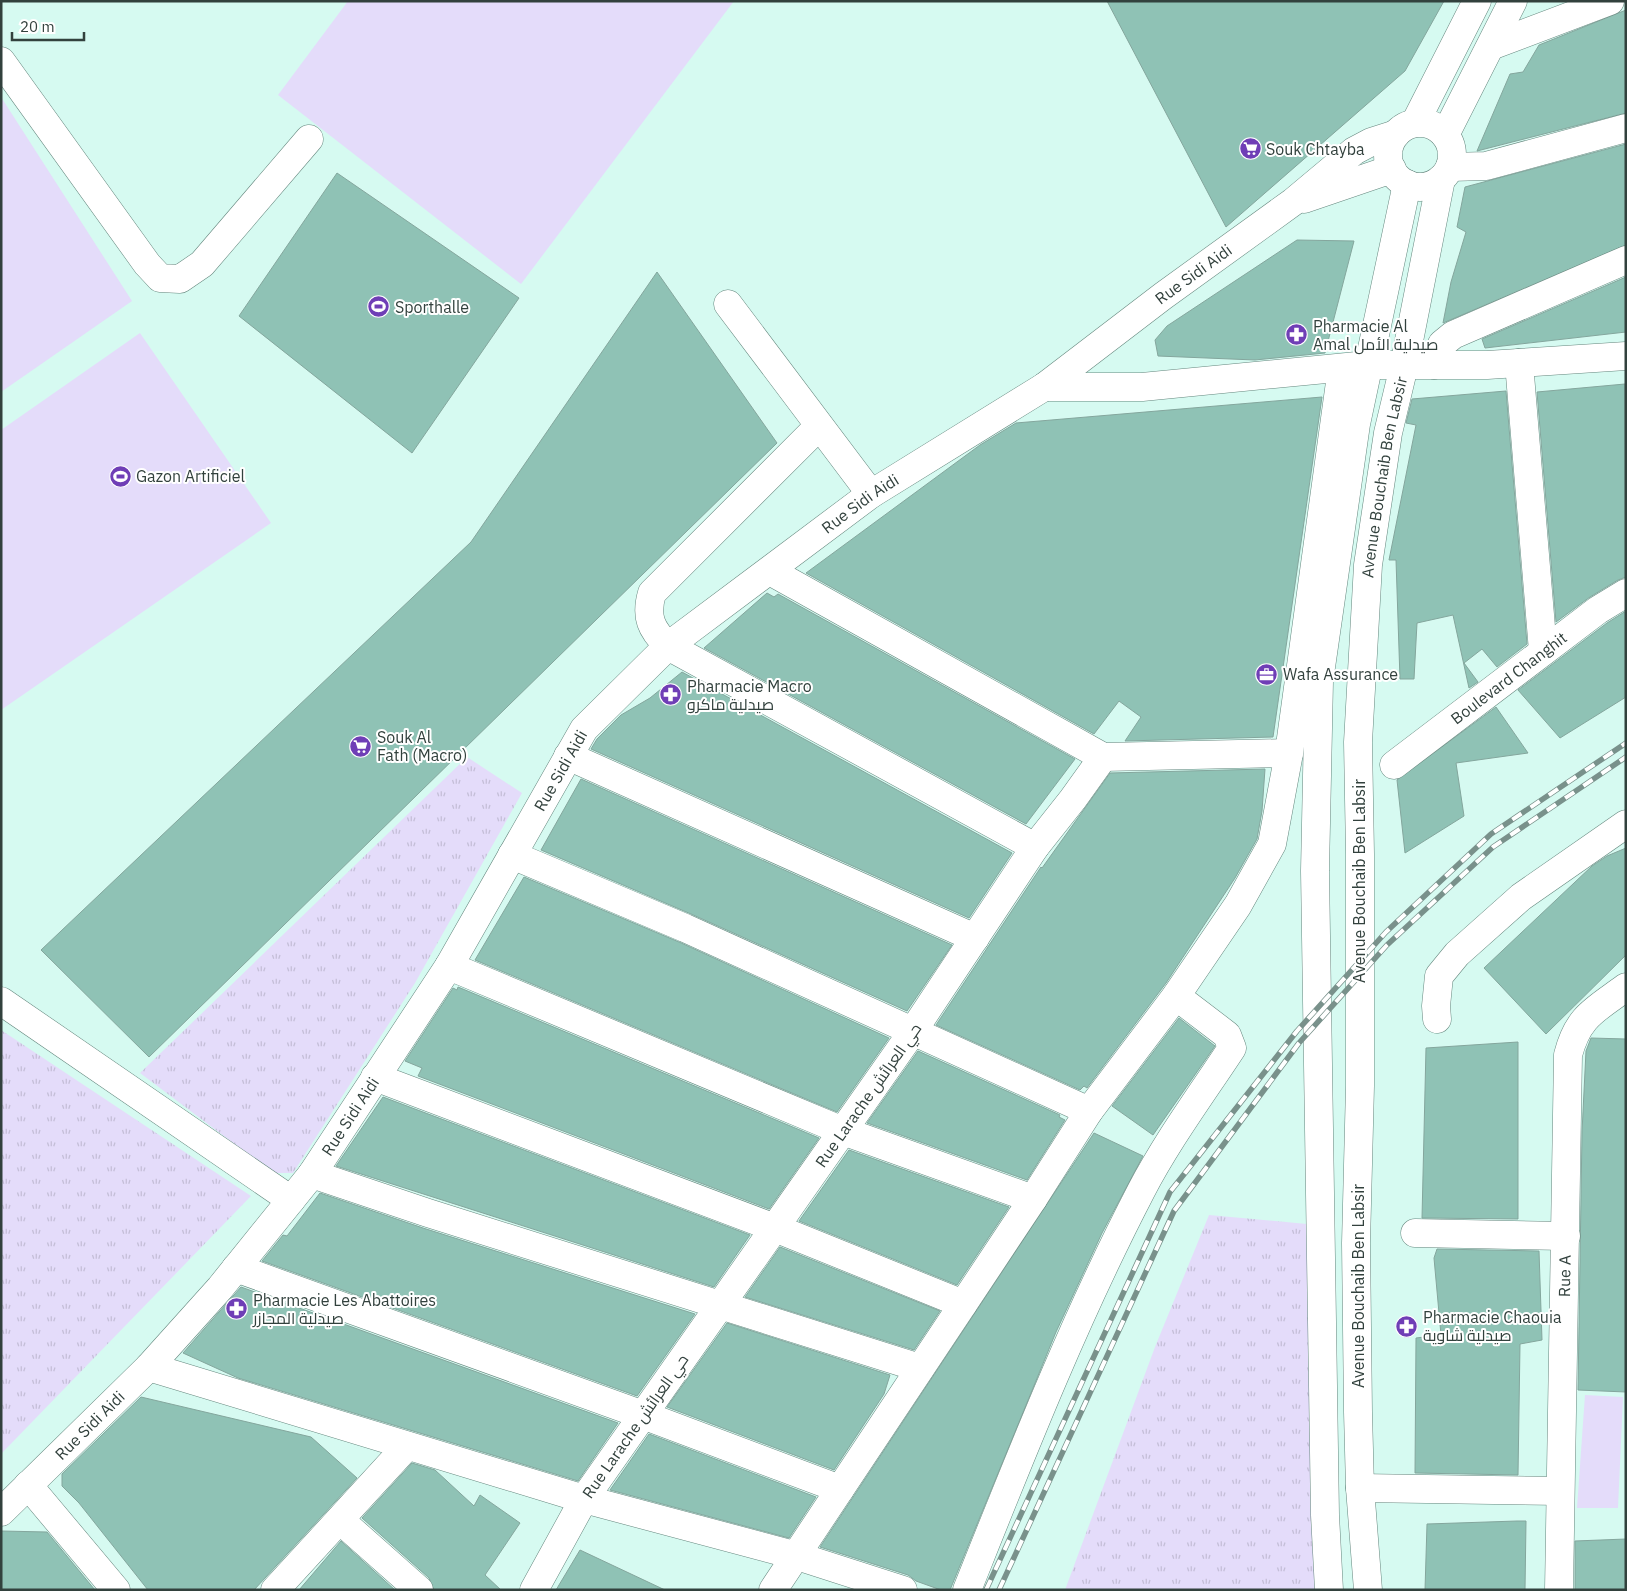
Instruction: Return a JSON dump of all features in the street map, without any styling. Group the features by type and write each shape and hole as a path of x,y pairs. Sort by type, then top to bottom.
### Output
{"street":[{"path":"1477,1 1406,129 1388,151 1400,177 1425,186 1446,173 1486,166 1626,128"},
{"path":"1446,135 1513,1"},
{"path":"1490,46 1610,1"},
{"path":"1,61 147,264 160,278 180,279 202,264 309,139"},
{"path":"1406,129 1432,125 1446,135 1451,147 1446,173"},
{"name":"Rue Sidi Aidi","path":"1,1512 149,1367 236,1268 292,1200 312,1174 449,966 584,729 668,646 871,494 1044,387 1163,296 1293,202 1354,151 1371,142 1406,129"},
{"name":"Avenue Bouchaib Ben Labsir","path":"1368,1590 1360,1488 1356,1253 1360,1086 1358,742 1368,565 1388,433 1446,173"},
{"name":"Rue Sidi Aidi","path":"1293,202 1400,177"},
{"name":"Avenue Bouchaib Ben Labsir","path":"1330,1590 1325,1514 1315,871 1319,681 1356,424 1354,367 1400,177"},
{"path":"1434,365 1442,344 1452,335 1626,260"},
{"path":"728,304 818,427 871,494"},
{"path":"1044,387 1142,386 1354,367 1519,363 1626,356"},
{"path":"1519,363 1543,651"},
{"path":"773,1590 794,1555 1033,1199 1089,1111 1176,996 1238,905 1272,844 1354,367"},
{"path":"818,427 652,593 648,608 651,623 668,646 1035,846"},
{"path":"770,571 1103,756 1289,753"},
{"name":"Boulevard Changhit","path":"1394,765 1598,610 1626,593"},
{"path":"568,756 975,938"},
{"name":"Rue Larache حي العرائش","path":"534,1590 584,1499 844,1131 913,1031 1035,846 1073,800 1103,756"},
{"path":"1437,1018 1436,1006 1439,976 1457,954 1521,897 1626,824"},
{"path":"512,855 685,928 1089,1111"},
{"path":"449,966 844,1131 1033,1199"},
{"name":"Rue A","path":"1559,1590 1568,1055 1573,1034 1583,1019 1626,987"},
{"path":"968,1590 1047,1390 1122,1231 1164,1151 1232,1048 1227,1035 1176,996"},
{"path":"1,1001 292,1200"},
{"path":"375,1077 775,1228 963,1304"},
{"path":"312,1174 720,1306 920,1368"},
{"path":"1416,1234 1566,1236"},
{"path":"236,1268 840,1488"},
{"path":"149,1367 584,1499 794,1555 903,1590"},
{"path":"274,1590 408,1446"},
{"path":"28,1485 116,1590"},
{"path":"1360,1488 1560,1490"},
{"path":"340,1520 413,1588"}],"green space":[{"path":"348,1 734,1 521,284 278,95"},
{"path":"1,97 132,301 1,392"},
{"name":"Gazon Artificiel","path":"140,333 271,523 1,710 1,430"},
{"path":"467,757 522,793 415,983 293,1173 273,1173 140,1073"},
{"path":"1,1030 251,1196 1,1454"},
{"path":"1209,1215 1307,1224 1311,1488 1323,1590 1065,1590 1155,1347"},
{"path":"1585,1395 1623,1397 1618,1508 1577,1508"}],"building":[{"name":"Souk Chtayba","path":"1107,1 1444,1 1405,71 1226,227"},
{"path":"1626,10 1626,113 1477,151 1510,74 1523,72 1539,45"},
{"path":"1626,144 1626,245 1443,323 1451,282 1466,232 1457,227 1465,187"},
{"name":"Sporthalle","path":"337,173 519,298 412,453 239,316"},
{"path":"1297,240 1354,241 1325,353 1255,360 1158,356 1155,340 1167,326"},
{"name":"Souk Al Fath (Macro)","path":"657,272 777,443 149,1057 41,950 471,542"},
{"path":"1626,277 1626,332 1485,348 1482,339"},
{"path":"1625,384 1626,577 1590,597 1556,622 1537,392"},
{"path":"1506,391 1527,644 1497,667 1482,649 1464,663 1478,682 1469,688 1453,615 1417,623 1414,679 1400,679 1396,560 1389,560 1416,425 1406,423 1412,399"},
{"path":"1322,397 1273,737 1125,741 1141,717 1119,701 1094,734 806,573 980,445 1016,423"},
{"path":"767,593 774,597 778,594 1075,759 1026,824 704,648"},
{"path":"1626,611 1626,697 1560,738 1518,690 1607,623"},
{"path":"682,672 1012,853 969,918 591,749 597,739 621,715 650,698"},
{"path":"1496,707 1528,753 1456,763 1464,816 1405,853 1397,780"},
{"path":"1265,769 1262,811 1257,839 1235,878 1166,983 1087,1088 1084,1086 1080,1090 936,1025 1041,867 1110,773"},
{"path":"581,779 952,945 907,1011 691,914 541,850"},
{"path":"1626,848 1626,955 1546,1034 1484,968 1592,866 1607,856"},
{"path":"524,877 679,942 889,1038 837,1112 475,960"},
{"path":"458,987 819,1138 769,1209 418,1076 422,1068 405,1061 453,988 457,990"},
{"path":"1179,1018 1215,1046 1153,1135 1112,1106"},
{"path":"1591,1038 1626,1039 1626,1392 1578,1390 1582,1132 1586,1051"},
{"path":"1518,1042 1518,1219 1422,1218 1426,1048"},
{"path":"918,1051 1060,1115 1059,1117 1065,1120 1027,1180 867,1123"},
{"path":"383,1097 750,1235 714,1287 336,1166"},
{"path":"1094,1133 1143,1156 1102,1233 1056,1332 950,1590 941,1590 916,1581 908,1575 820,1547"},
{"path":"849,1150 1009,1207 957,1285 799,1221"},
{"path":"320,1193 423,1228 695,1314 637,1396 262,1261 283,1235 287,1236"},
{"path":"780,1247 940,1311 914,1350 745,1297"},
{"path":"1437,1249 1539,1251 1542,1340 1520,1344 1518,1475 1415,1473 1416,1338 1441,1335 1434,1258"},
{"path":"241,1287 618,1423 578,1481 238,1378 183,1353"},
{"path":"727,1323 890,1375 884,1394 834,1470 667,1407"},
{"path":"141,1397 311,1437 357,1478 254,1590 148,1590 79,1503 62,1486 62,1474"},
{"path":"649,1434 816,1497 789,1538 610,1490"},
{"path":"412,1463 435,1470 474,1506 480,1495 520,1523 485,1575 501,1590 434,1590 429,1578 362,1518"},
{"path":"1526,1521 1525,1590 1425,1590 1427,1524"},
{"path":"1,1531 47,1532 95,1590 1,1590"},
{"path":"1626,1539 1626,1590 1575,1590 1575,1541"},
{"path":"341,1541 395,1590 299,1590"},
{"path":"580,1550 665,1590 556,1590"}],"railway":[{"path":"986,1590 1170,1192 1297,1031 1386,932 1491,834 1626,743"},
{"path":"999,1590 1174,1211 1299,1043 1387,945 1493,847 1626,757"}],"place":[{"name":"Souk Chtayba","path":"1250,149"},
{"name":"Sporthalle","path":"379,307"},
{"name":"Pharmacie Al Amal صيدلية الأمل","path":"1297,335"},
{"name":"Gazon Artificiel","path":"120,476"},
{"name":"Wafa Assurance","path":"1267,674"},
{"name":"Pharmacie Macro صيدلية ماكرو","path":"671,695"},
{"name":"Souk Al Fath (Macro)","path":"361,746"},
{"name":"Pharmacie Les Abattoires صيدلية المجازر","path":"237,1309"},
{"name":"Pharmacie Chaouia صيدلية شاوية","path":"1407,1326"}]}
